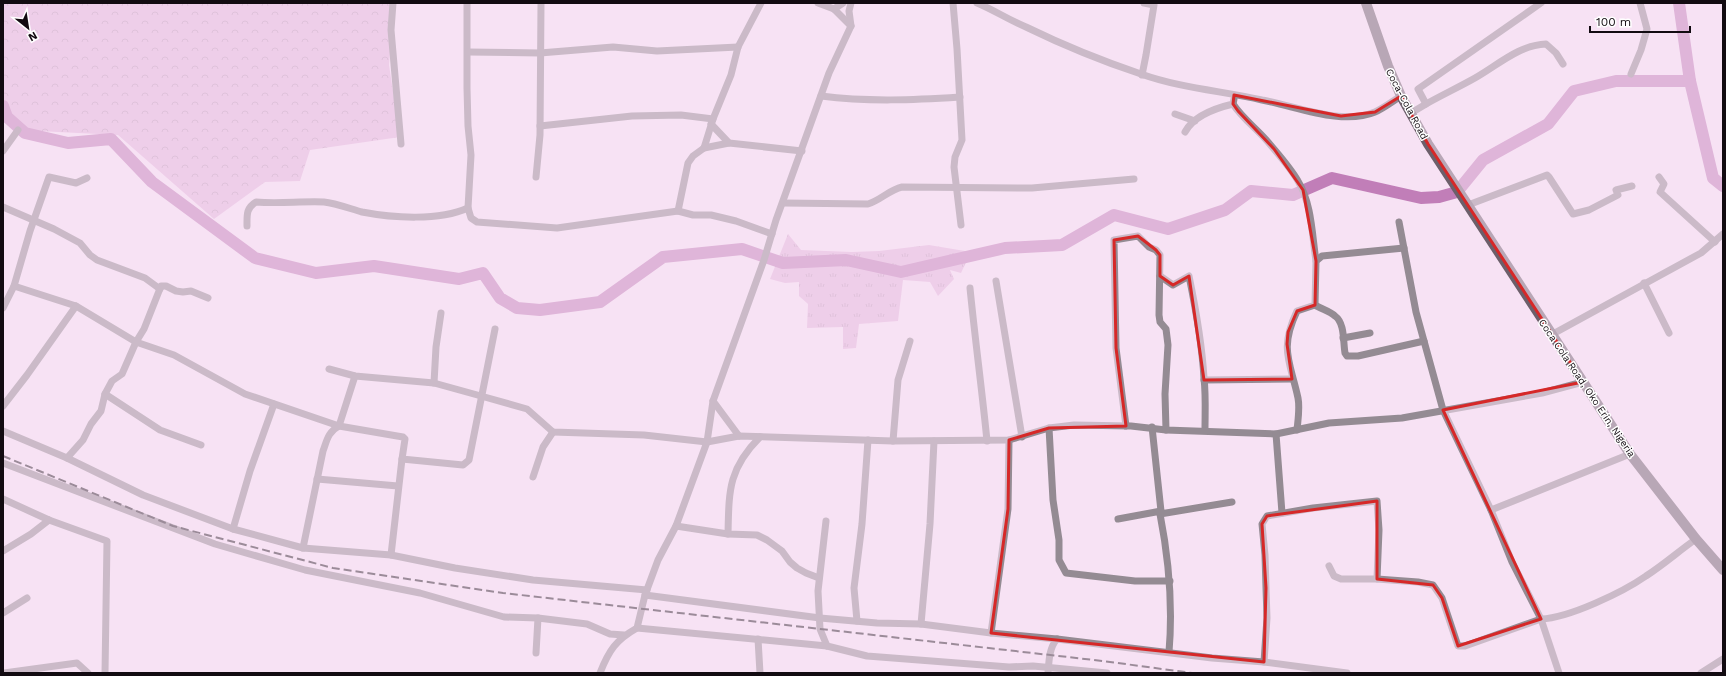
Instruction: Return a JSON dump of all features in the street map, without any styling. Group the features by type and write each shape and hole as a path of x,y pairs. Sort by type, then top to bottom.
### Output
{"street":[{"path":"393,3 391,30 401,144"},
{"path":"467,3 467,88 471,155 468,208 471,218 477,222 557,228 678,211 693,215 717,217 772,234"},
{"path":"536,177 540,126 541,3"},
{"path":"704,148 712,121 731,75 738,47 761,3"},
{"path":"818,3 834,9 851,26"},
{"path":"834,9 843,3"},
{"path":"637,628 646,592 658,560 676,526 707,442 713,402 764,260 782,203 829,73 851,26 849,11 851,3"},
{"path":"953,3 962,140 955,157 954,167 961,225"},
{"path":"977,3 1025,27 1099,59 1142,75 1174,84 1264,100 1296,109 1340,116 1361,115 1375,112 1401,96"},
{"path":"1142,75 1154,5 1144,3"},
{"name":"Coca-Cola Road","path":"1366,3 1388,66 1401,96 1466,201"},
{"path":"1426,104 1418,89 1541,3"},
{"path":"1631,74 1641,50 1647,29 1640,3"},
{"path":"1411,113 1475,78 1519,51 1535,44 1546,44 1556,53 1563,64"},
{"path":"468,52 540,53 613,47 657,51 738,47"},
{"path":"1234,95 1233,104 1238,111 1254,126 1274,149 1298,180 1303,190 1309,214 1316,261 1315,305"},
{"path":"821,96 848,100 908,101 960,98"},
{"path":"1185,132 1195,121 1217,108 1233,104"},
{"path":"1175,114 1195,121"},
{"path":"540,126 632,116 681,115 712,121 730,143"},
{"path":"3,151 18,130"},
{"path":"678,211 688,163 693,156 704,148 730,143 802,151"},
{"path":"1466,201 1547,175 1550,176 1573,214 1589,210 1618,195 1616,190 1632,186"},
{"path":"3,308 14,286 34,219 49,177 76,183 87,178"},
{"path":"1659,177 1664,184 1660,192 1715,242"},
{"path":"782,203 868,204 875,202 893,189 902,187 1032,188 1134,179"},
{"name":"Coca Cola Road, Oko Erin, Nigeria","path":"1466,201 1551,335 1630,454 1696,539 1723,570"},
{"path":"247,226 247,211 251,205 256,202 325,202 377,215 430,217 460,212 468,208"},
{"path":"3,207 23,217 34,219 80,243 90,255 97,260 145,278 160,289"},
{"path":"1398,222 1416,312 1443,410 1491,510 1512,562 1541,619 1559,673"},
{"path":"1551,335 1701,253 1723,234"},
{"path":"1126,426 1116,348 1114,240 1138,236 1160,255 1160,322 1166,329 1168,345 1165,394 1166,430"},
{"path":"1316,261 1322,256 1327,255 1404,248"},
{"path":"1160,276 1173,285 1189,276 1198,324 1204,380 1204,430"},
{"path":"996,281 1022,437"},
{"path":"1644,283 1669,333"},
{"path":"14,286 76,306 136,342 174,355 245,394 339,426 403,437 402,459 391,554"},
{"path":"67,458 83,440 91,424 101,411 105,394 112,381 122,374 144,328 161,286 166,286 176,291 191,291 208,298"},
{"path":"970,288 976,354 982,386 987,441"},
{"path":"1298,430 1299,400 1292,379 1287,344 1288,332 1298,311 1315,305 1335,315 1342,328 1345,353 1347,356 1424,341"},
{"path":"3,406 76,306"},
{"path":"434,383 436,347 441,313"},
{"path":"402,459 463,465 467,463 469,460 494,329"},
{"path":"1343,338 1370,333"},
{"path":"893,441 898,380 910,341"},
{"path":"329,368 355,376 434,383 527,409 553,432 644,435 707,442 739,436 934,442 1009,440 1049,428 1074,425 1152,427 1166,430 1204,430 1276,434 1329,423 1402,418 1542,393 1583,382"},
{"path":"303,548 317,479 328,436 332,430 339,426 355,376"},
{"path":"1204,380 1292,379"},
{"path":"105,394 160,430 201,445"},
{"path":"713,402 739,436"},
{"path":"232,529 250,471 274,404"},
{"path":"1152,427 1170,581 1172,623 1169,652"},
{"path":"1049,428 1053,500 1059,540 1059,560 1066,574 1135,581 1170,581"},
{"path":"3,431 67,458 143,495 232,529 303,548 391,554 455,568 533,580 646,592 820,618 876,623 921,624 991,633 1057,638 1212,658 1264,662 1346,673"},
{"path":"533,477 543,447 553,432"},
{"path":"1276,434 1282,513"},
{"path":"728,534 729,498 736,467 746,450 760,437"},
{"path":"857,621 854,588 862,524 868,440"},
{"path":"991,633 1008,509 1009,440"},
{"path":"921,624 930,524 934,442"},
{"path":"1491,510 1630,454"},
{"path":"3,463 215,544 305,570 420,594 504,617 538,618 587,624 610,634 624,635"},
{"path":"317,479 398,486"},
{"path":"3,500 49,520 107,541 105,673"},
{"path":"1264,662 1266,595 1265,555 1262,524 1267,516 1377,501 1379,530 1377,579"},
{"path":"1118,520 1232,502"},
{"path":"3,551 31,534 49,520"},
{"path":"826,521 818,591 820,629 827,646"},
{"path":"676,526 728,534 757,536 766,540 782,551 790,562 798,568 819,578"},
{"path":"1328,566 1334,576 1341,578 1418,582 1434,585 1442,598 1458,646 1472,643 1541,619 1554,618 1586,607 1646,577 1696,539"},
{"path":"3,613 27,598"},
{"path":"536,653 538,618"},
{"path":"600,673 608,653 624,635 637,628 827,646 867,656 1010,667 1033,666 1048,671 1107,673"},
{"path":"1048,671 1053,643 1057,638"},
{"path":"758,639 760,673"},
{"path":"1701,673 1723,659"},
{"path":"3,673 77,663 88,673"}],"highlighted area":[{"path":"1234,95 1341,116 1375,112 1401,96 1428,144 1583,382 1443,410 1541,619 1458,646 1442,598 1433,585 1377,579 1377,501 1267,516 1262,524 1266,588 1264,662 991,633 1008,509 1009,440 1049,428 1126,426 1116,348 1114,240 1138,236 1160,255 1160,276 1173,285 1189,276 1204,380 1292,379 1287,344 1288,332 1297,311 1315,305 1316,261 1303,190 1274,149 1238,111 1233,104"}],"green space":[{"path":"3,3 394,3 389,65 400,137 310,150 300,181 265,182 214,219 118,135 18,130 3,98"},
{"path":"788,234 801,250 852,252 879,251 929,245 971,252 961,273 950,270 954,279 938,296 930,282 903,280 898,321 859,324 856,348 843,349 843,327 807,328 808,304 799,296 799,282 785,283 770,279"}],"waterway":[{"path":"1679,3 1690,81 1713,178 1723,186"},
{"path":"3,106 7,117 25,133 68,143 111,139 152,182 255,258 316,273 374,266 459,279 483,273 500,298 517,308 540,310 600,302 663,257 742,249 783,263 846,260 901,272 1005,248 1062,245 1114,215 1168,229 1225,210 1251,191 1293,195 1332,178 1421,198 1439,197 1457,192 1483,160 1548,124 1574,91 1616,81 1690,81"}],"railway":[{"path":"3,456 173,526 333,568 503,593 1103,661 1192,673"}]}
